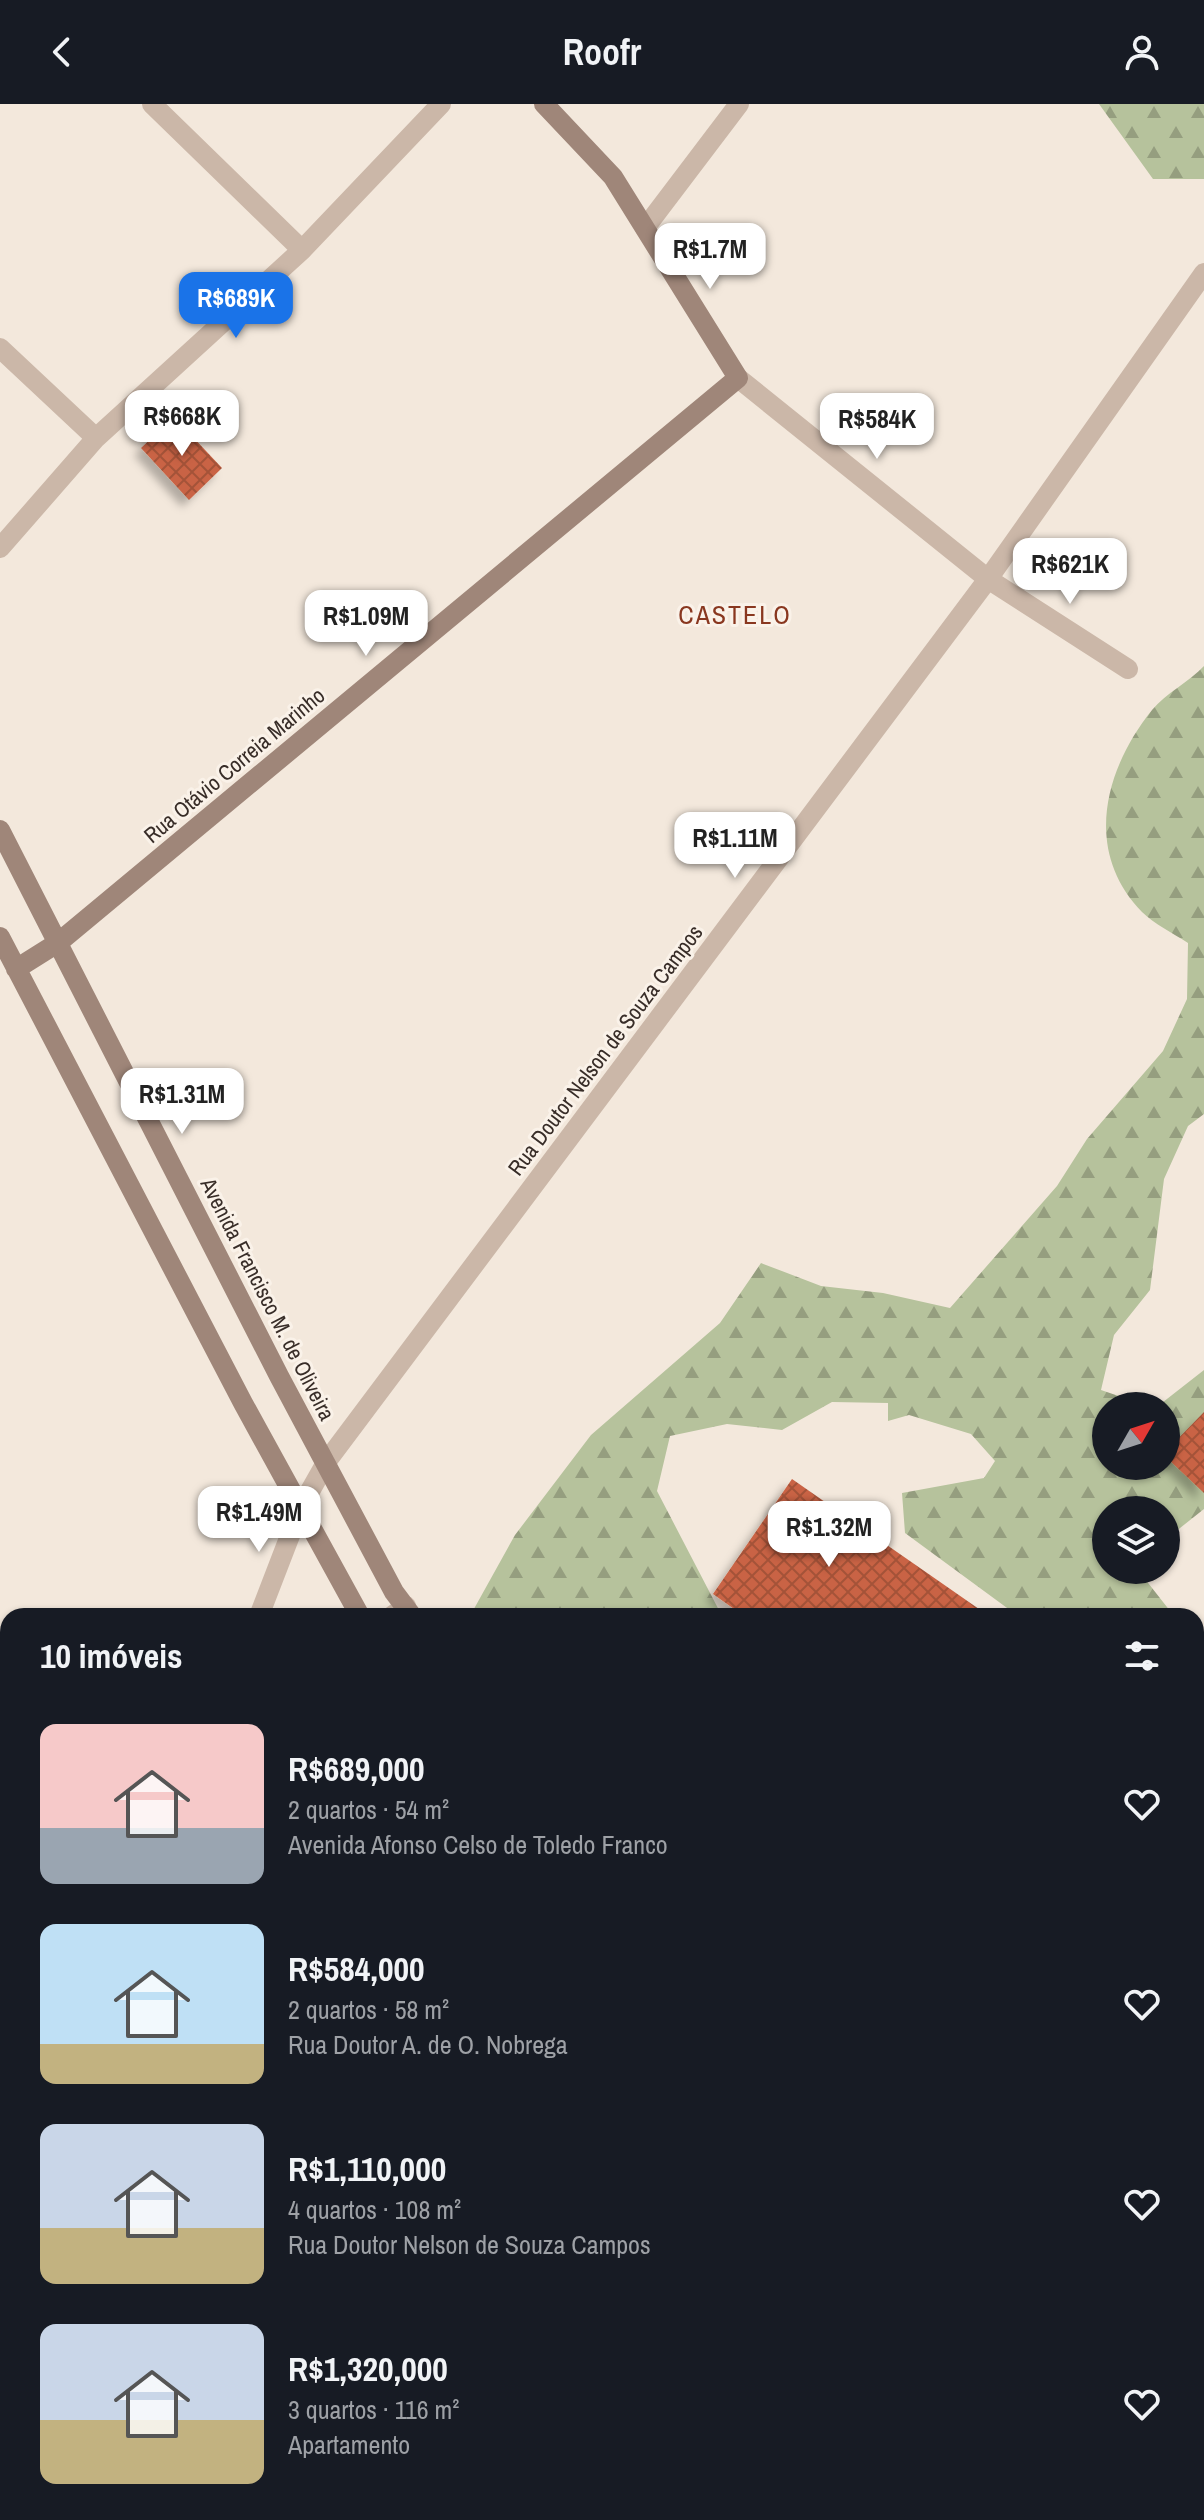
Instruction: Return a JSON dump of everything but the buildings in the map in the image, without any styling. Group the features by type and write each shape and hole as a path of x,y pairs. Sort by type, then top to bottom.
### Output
{"street":[{"path":"152,104 302,250"},
{"path":"0,548 96,438 302,250 441,104"},
{"path":"544,104 613,177 738,378 988,579 1128,669"},
{"path":"645,228 739,104"},
{"name":"Rua Doutor Nelson de Souza Campos","path":"262,1608 301,1507 327,1461 988,579 1204,273"},
{"path":"0,348 96,438"},
{"name":"Rua Otávio Correia Marinho","path":"16,969 59,942 738,378"},
{"name":"Avenida Francisco M. de Oliveira","path":"0,830 401,1608"},
{"path":"0,937 356,1608"}],"green space":[{"path":"1099,104 1204,104 1204,179 1153,179"},
{"path":"1204,666 1204,1114 1188,1126 1164,1179 1150,1290 1114,1335 1101,1390 1107,1392 1092,1392 1092,1480 1180,1480 1180,1392 1176,1392 1204,1370 1204,1509 1180,1528 1180,1496 1092,1496 1092,1584 1149,1584 1168,1608 1007,1608 905,1533 902,1493 984,1478 995,1461 971,1434 909,1415 888,1421 888,1403 832,1402 782,1430 727,1424 670,1436 657,1491 718,1608 474,1608 515,1535 591,1435 720,1323 761,1263 821,1286 883,1293 950,1308 1057,1186 1087,1139 1163,1051 1187,999 1188,943 1142,912 1124,888 1112,863 1107,837 1107,811 1112,784 1135,733 1152,710"}],"district":[{"name":"CASTELO","path":"735,615"}]}
